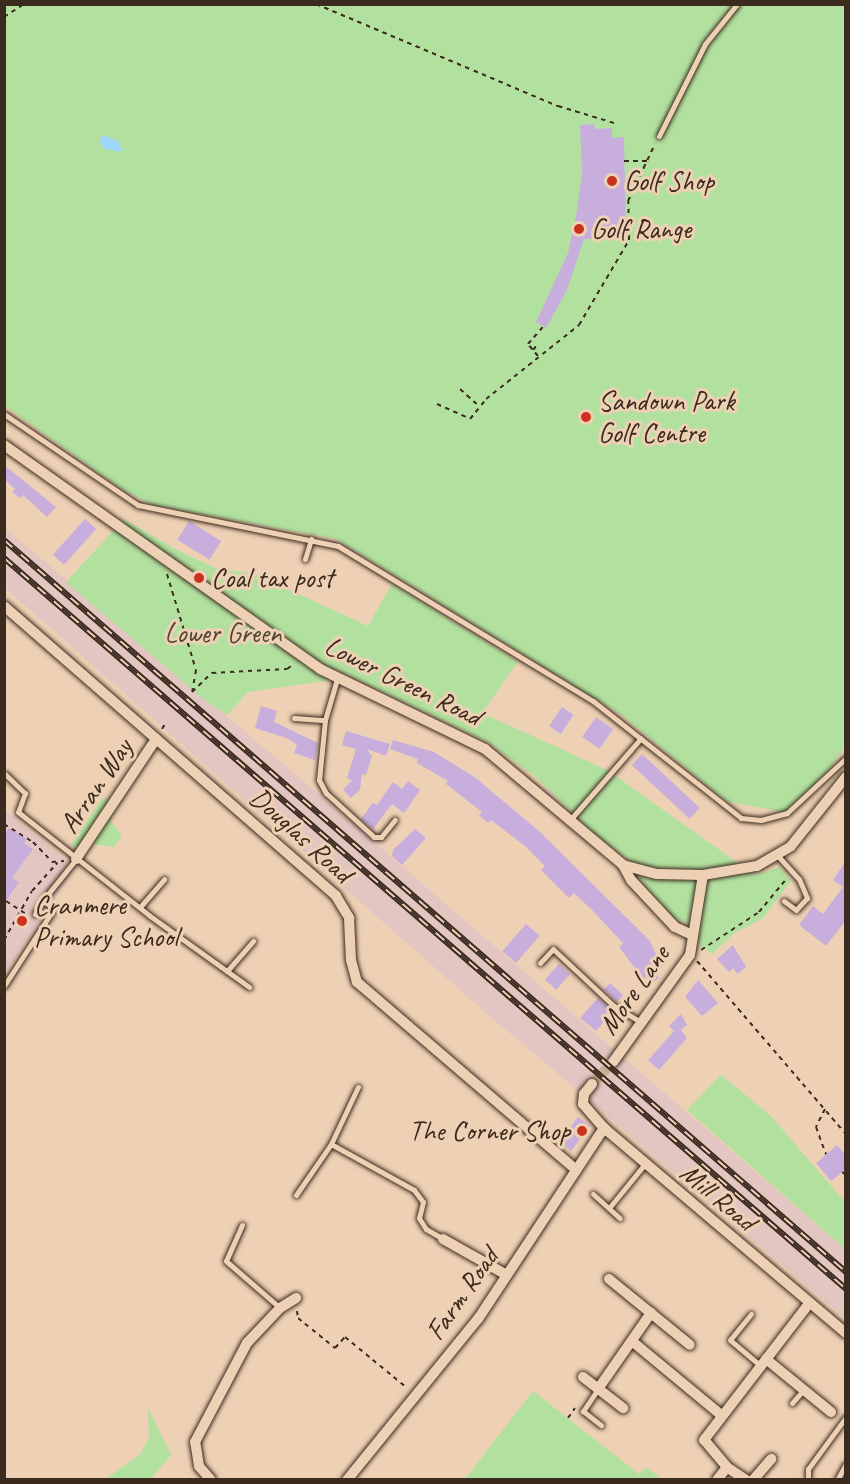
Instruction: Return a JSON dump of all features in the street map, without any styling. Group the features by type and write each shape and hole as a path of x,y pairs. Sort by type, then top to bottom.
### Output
{"street":[{"name":"Lower Green Road","path":"4,445 303,658 337,679 485,749 570,820"},
{"name":"Douglas Road","path":"4,606 336,896 349,918 351,960 357,982 575,1168"},
{"name":"Arran Way","path":"73,857 156,739"},
{"path":"570,820 595,846 622,865 657,874 703,874 757,866 778,856 807,828 842,790 846,777"},
{"path":"622,865 631,880 675,927 692,935"},
{"name":"More Lane","path":"613,1062 690,955 703,874"},
{"name":"Mill Road","path":"592,1084 584,1094 584,1104 604,1128 644,1166 808,1305 846,1333"},
{"name":"Farm Road","path":"347,1479 478,1319 575,1168 604,1128"},
{"path":"443,1239 507,1275"},
{"path":"609,1279 690,1345"},
{"path":"211,1479 199,1466 195,1442 236,1359 280,1308 296,1298"},
{"path":"746,1479 727,1467 704,1440 720,1414 808,1305"},
{"path":"598,1389 633,1342 651,1313"},
{"path":"633,1342 720,1414"},
{"path":"763,1362 804,1389 831,1412"},
{"path":"583,1377 623,1408"},
{"path":"753,1479 771,1459"},
{"path":"717,1479 727,1467"}],"lane":[{"path":"659,136 705,44 737,4"},
{"path":"4,414 138,506 338,546 583,695 641,738 725,808 741,818 761,820 798,806 846,758"},
{"path":"305,559 311,539"},
{"path":"337,679 326,720 319,780 326,793 374,837 381,837 395,820"},
{"path":"294,718 326,720"},
{"path":"570,820 641,738"},
{"path":"5,774 25,793 18,812 73,857 249,987"},
{"path":"778,856 791,873 799,879 807,898 796,910 784,901"},
{"path":"33,915 73,857"},
{"path":"140,907 164,879"},
{"path":"4,986 53,910 44,899"},
{"path":"227,971 254,941"},
{"path":"540,963 553,949 614,1006 642,1023"},
{"path":"296,1195 331,1144 358,1087"},
{"path":"331,1144 414,1190 423,1202 419,1218 426,1228 443,1239"},
{"path":"609,1208 644,1166"},
{"path":"593,1194 621,1218"},
{"path":"242,1225 226,1261 280,1308"},
{"path":"751,1314 730,1340 763,1362"},
{"path":"598,1389 583,1411 601,1425"},
{"path":"792,1403 804,1389"},
{"path":"808,1479 808,1470 845,1419"},
{"path":"837,1479 846,1464"}],"path":[{"path":"4,16 24,4"},
{"path":"316,4 558,106 614,123"},
{"path":"437,404 470,418 479,406 579,325 629,240 628,201 659,136"},
{"path":"624,162 647,161"},
{"path":"538,356 528,344 543,327"},
{"path":"533,350 537,345"},
{"path":"460,389 479,406"},
{"path":"165,561 196,670 192,692 212,674 287,669 303,658"},
{"path":"4,824 57,863"},
{"path":"4,940 20,909 57,863 73,857"},
{"path":"791,873 759,912 718,942 690,955 703,965 846,1134"},
{"path":"6,901 33,915"},
{"path":"825,1109 816,1127 826,1154"},
{"path":"842,1172 846,1175"},
{"path":"296,1298 298,1318 335,1348 345,1337 416,1396"}],"shaded area":[{"path":"5,528 315,791 845,1249 845,1318 485,1012 5,588"},
{"name":"Cranmere Primary School","path":"5,810 75,868 5,974"}],"green space":[{"name":"Sandown Park Golf Centre","path":"4,5 845,5 846,745 809,798 787,813 726,801 623,716 336,539 153,505 123,490 5,406"},
{"name":"Lower Green","path":"124,519 175,549 215,568 255,574 368,626 392,584 518,662 482,713 607,770 755,875 780,867 791,881 763,918 733,934 712,954 698,944 698,928 674,918 640,880 626,857 599,839 537,778 489,743 335,669 325,681 248,692 227,715 202,698 66,582"},
{"path":"103,797 118,806 110,820 122,835 114,847 93,844 87,852 78,850 71,845"},
{"path":"721,1075 770,1115 845,1202 845,1249 687,1110"},
{"path":"533,1391 639,1474 646,1467 658,1476 655,1480 465,1479"},
{"path":"148,1408 171,1455 151,1479 106,1479 140,1454 149,1438"}],"water":[{"path":"103,135 119,142 122,152 104,149 100,142"}],"building":[{"path":"594,124 595,129 612,128 612,138 624,137 626,239 584,239 567,290 546,328 536,322 568,253 577,211 582,172 580,125"},
{"path":"4,465 56,507 47,517 23,495 20,498 12,492 15,489 4,479"},
{"path":"85,519 96,529 64,565 53,555"},
{"path":"189,521 221,541 210,560 177,540"},
{"path":"261,706 277,711 274,722 318,743 315,760 294,753 297,745 289,739 255,728"},
{"path":"562,707 574,715 561,734 549,726"},
{"path":"596,717 613,729 599,749 582,737"},
{"path":"346,731 390,744 386,756 367,749 372,756 366,775 362,774 360,790 351,798 343,790 352,780 347,778 356,749 342,745"},
{"path":"393,740 434,752 476,778 540,832 650,941 662,968 655,973 659,978 651,984 646,977 643,979 619,947 623,943 591,909 574,893 569,898 541,870 545,866 526,847 491,820 488,823 479,815 482,812 446,784 448,781 417,763 418,759 390,749"},
{"path":"642,754 700,808 690,819 632,765"},
{"path":"408,781 420,790 404,813 392,804 373,829 361,819 373,803 377,805 393,782 402,789"},
{"name":"Cranmere Primary School","path":"9,828 27,839 24,843 33,849 12,878 19,882 4,904 4,835"},
{"path":"415,829 426,838 402,865 392,856 393,850"},
{"path":"846,861 846,920 826,946 799,925 813,906 823,914 843,887 833,880"},
{"path":"526,924 540,936 516,963 502,951"},
{"path":"733,945 746,967 738,974 733,968 729,972 717,959"},
{"path":"559,964 570,974 556,990 545,980"},
{"path":"698,980 718,1003 702,1016 685,997"},
{"path":"610,983 623,995 617,1002 604,990"},
{"path":"598,998 610,1009 606,1012 610,1015 596,1031 580,1018"},
{"path":"681,1014 687,1025 681,1030 687,1038 659,1070 648,1060 674,1031 669,1026"},
{"path":"578,1117 590,1126 571,1151 559,1142"},
{"path":"837,1145 846,1156 846,1169 831,1181 816,1163"}],"tunnel":[{"path":"592,1084 613,1062"}],"railway":[{"path":"4,540 846,1272"},
{"path":"4,558 846,1289"}],"place":[{"name":"Golf Shop","path":"612,181"},
{"name":"Golf Range","path":"579,229"},
{"name":"Sandown Park Golf Centre","path":"586,417"},
{"name":"Coal tax post","path":"199,578"},
{"name":"Cranmere Primary School","path":"22,921"},
{"name":"The Corner Shop","path":"582,1131"}]}
